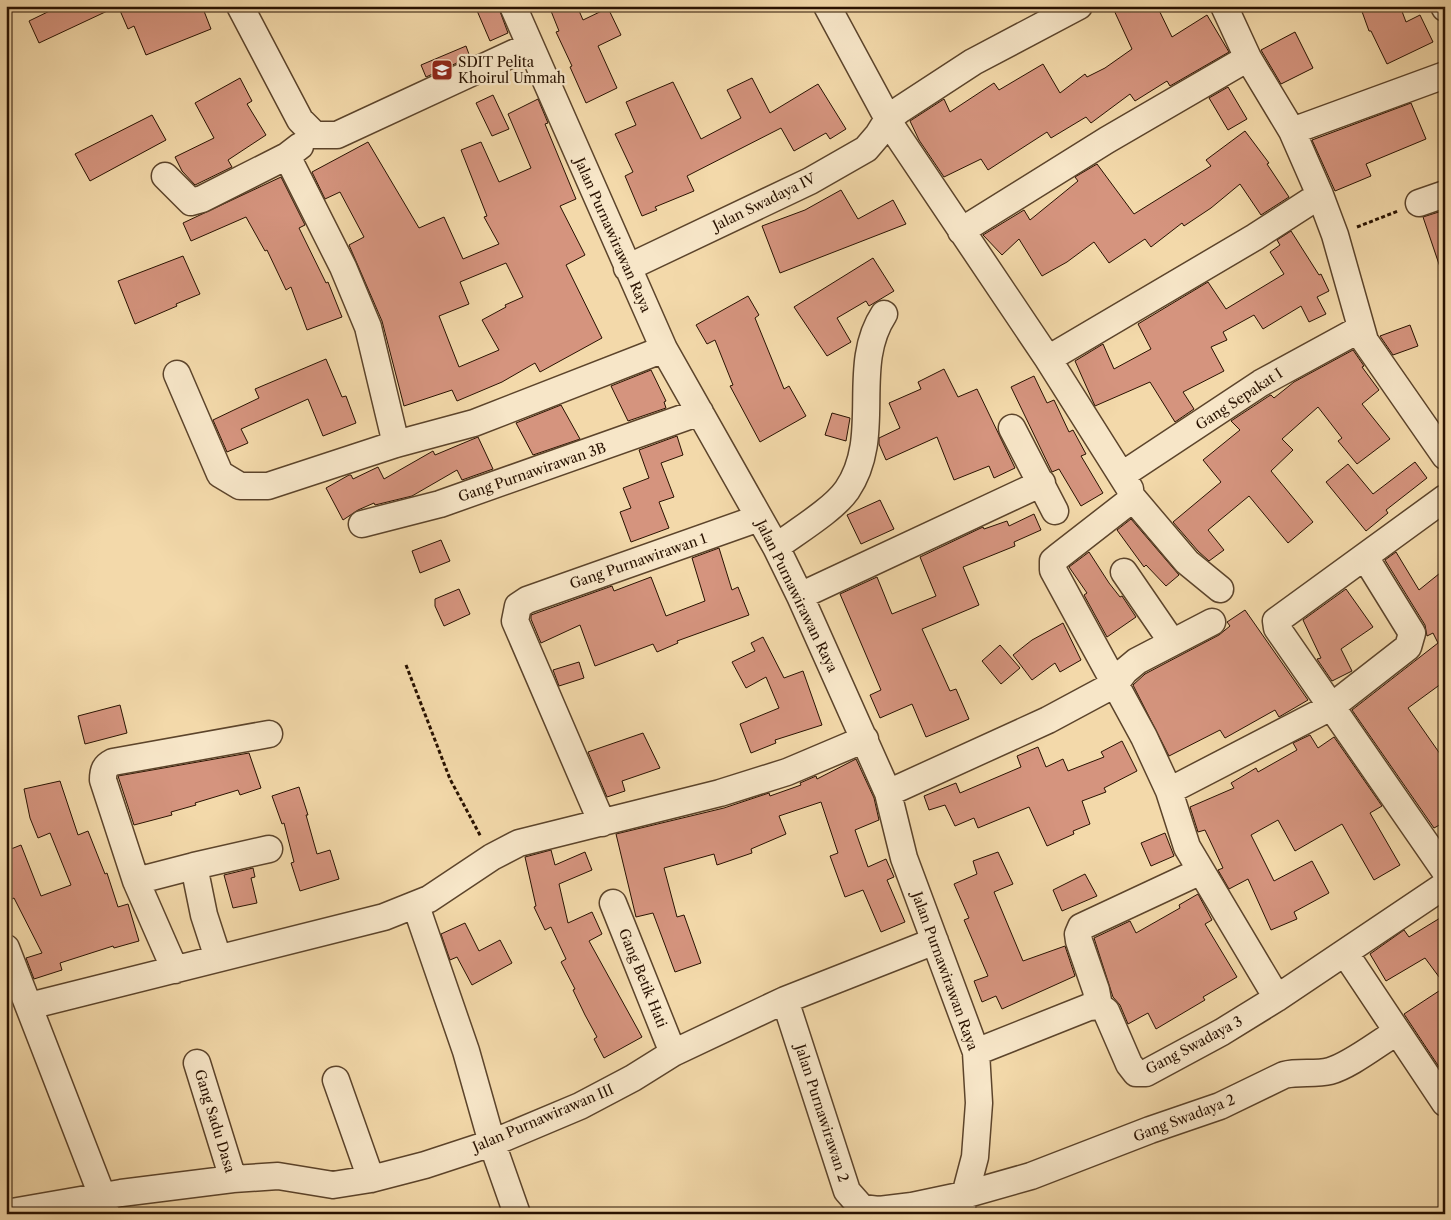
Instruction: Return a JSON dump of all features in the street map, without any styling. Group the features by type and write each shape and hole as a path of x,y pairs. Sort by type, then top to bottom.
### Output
{"street":[{"path":"240,6 300,120 315,135"},
{"name":"Jalan Purnawirawan Raya","path":"513,6 664,349 776,547 800,596 888,793 904,858 976,1052 979,1103 976,1139 974,1157 962,1205"},
{"path":"827,6 888,119 1048,359 1126,486 1187,562 1220,589"},
{"path":"888,119 973,62 1079,6"},
{"path":"1224,6 1248,58 1292,131 1320,195 1335,235 1360,330 1365,341 1445,456"},
{"path":"164,176 192,202 202,199 287,156 315,135 337,135 529,46"},
{"path":"961,231 1106,140 1248,58"},
{"path":"1292,131 1445,75"},
{"name":"Jalan Swadaya IV","path":"627,268 810,180 866,149 888,119"},
{"path":"287,156 343,267 368,327 396,444"},
{"path":"1420,203 1445,194"},
{"path":"1048,359 1255,237 1320,195"},
{"path":"776,547 824,511 847,490 865,441 867,416 866,380 870,345 877,325 884,314"},
{"name":"Gang Sepakat I","path":"1115,684 1053,570 1053,561 1131,500 1126,486 1261,383 1360,330"},
{"path":"177,374 220,474 240,486 268,486 396,444 474,423 664,349"},
{"name":"Gang Purnawirawan 3B","path":"362,524 440,504 700,412"},
{"path":"1012,428 1055,511"},
{"path":"800,596 1042,483"},
{"path":"1445,498 1276,621 1277,628 1445,871"},
{"name":"Gang Purnawirawan 1","path":"602,823 516,621 518,606 526,600 759,518"},
{"path":"1169,791 1331,706 1408,647 1412,640 1412,633 1365,557"},
{"path":"1124,572 1172,642"},
{"path":"888,793 1048,720 1115,684 1125,671 1137,661 1212,622"},
{"path":"1115,684 1144,737 1169,791 1187,847 1277,998 1445,885"},
{"path":"175,970 136,881 103,780 103,772 107,766 114,762 269,734"},
{"path":"29,1006 384,917 416,906 492,857 519,843 720,793 787,772 865,739"},
{"path":"136,881 269,849"},
{"path":"194,866 204,915 218,958"},
{"path":"976,1052 1089,1007 1099,1006 1096,990 1078,934 1081,927 1201,871"},
{"name":"Gang Betik Hati","path":"613,903 674,1053"},
{"path":"416,906 466,1051 492,1143 517,1214"},
{"name":"Jalan Purnawirawan III","path":"6,1212 104,1206 232,1179 278,1176 333,1185 371,1179 425,1165 492,1143 580,1106 633,1078 674,1053 785,1000 935,941"},
{"path":"6,948 104,1206"},
{"path":"1345,953 1445,1103"},
{"name":"Gang Swadaya 3","path":"1099,1006 1106,1011 1129,1064 1136,1073 1141,1074 1222,1032 1277,998"},
{"name":"Jalan Purnawirawan 2","path":"785,1000 827,1125 842,1178 853,1200 862,1208 879,1210 962,1205"},
{"name":"Gang Swadaya 2","path":"962,1205 1150,1130 1220,1106 1284,1076 1293,1073 1323,1072 1338,1068 1397,1032"},
{"name":"Gang Sadu Dasa","path":"197,1063 232,1179"},
{"path":"336,1080 371,1179"}],"path":[{"path":"1335,235 1420,203"},
{"path":"406,665 450,779 492,857"}],"building":[{"path":"60,6 118,6 39,43 29,21"},
{"path":"118,6 202,6 211,29 146,55 134,26 128,29"},
{"path":"475,6 498,6 508,33 490,41"},
{"path":"549,6 577,6 583,20 608,8 621,35 598,46 617,88 586,103 570,67 572,66 556,32 559,31"},
{"path":"1112,6 1157,6 1172,37 1207,15 1229,52 1170,86 1167,81 1135,101 1130,94 1091,123 1086,117 1051,138 1047,132 988,170 981,159 944,177 919,140 910,121 944,99 950,112 994,83 999,90 1043,64 1060,93 1085,74 1087,77 1105,68 1132,49"},
{"path":"1360,6 1400,6 1406,22 1420,15 1433,42 1387,64 1371,31 1369,31"},
{"path":"1295,32 1313,68 1281,84 1261,50"},
{"path":"466,46 470,57 426,77 421,65"},
{"path":"240,78 252,101 247,104 266,135 228,160 232,167 195,185 182,171 175,157 214,138 195,103"},
{"path":"752,78 770,113 818,84 846,129 830,139 826,133 794,151 781,128 687,176 694,191 655,207 657,210 642,216 625,176 633,172 615,134 636,125 626,102 673,82 701,139 741,118 727,90"},
{"path":"1228,87 1247,119 1228,130 1209,98"},
{"path":"493,95 509,129 492,136 476,103"},
{"path":"538,99 548,123 545,124 576,199 560,206 585,255 566,265 602,338 540,372 535,363 502,382 457,401 452,390 404,406 382,321 349,245 364,237 340,192 325,199 312,172 368,142 419,228 444,217 463,259 499,244 484,217 487,216 461,150 481,142 499,182 531,168 508,114","holes":["506,263 523,297 505,305 506,307 482,320 499,350 459,367 439,316 469,304 460,282"]},
{"path":"1411,103 1426,139 1366,164 1371,176 1335,191 1312,140"},
{"path":"152,115 166,140 90,181 75,154"},
{"path":"1245,131 1269,163 1267,164 1289,197 1261,215 1240,184 1211,208 1184,226 1182,223 1151,247 1145,239 1109,263 1094,242 1067,262 1042,276 1019,239 1002,255 983,235 1024,210 1030,220 1078,181 1075,177 1097,164 1134,214 1211,166 1206,160"},
{"path":"281,177 305,225 299,228 326,283 328,282 342,317 307,330 291,287 286,290 267,250 265,251 246,217 191,241 183,223"},
{"path":"841,190 858,219 893,200 906,224 780,273 762,226 805,210"},
{"path":"1445,210 1445,273 1442,273 1423,217"},
{"path":"1291,231 1319,275 1321,274 1329,291 1317,297 1326,314 1309,322 1301,306 1263,329 1254,315 1223,332 1227,340 1211,347 1224,371 1183,392 1194,409 1175,422 1150,382 1095,406 1075,361 1103,344 1114,369 1151,349 1138,324 1208,282 1226,309 1284,274 1270,252 1280,245 1277,240"},
{"path":"183,256 200,294 135,324 118,281"},
{"path":"873,258 894,291 869,306 866,301 837,318 851,342 827,356 794,307"},
{"path":"748,296 759,315 755,318 784,389 789,386 806,416 760,442 730,386 733,385 715,340 707,344 696,325"},
{"path":"1410,325 1418,346 1393,355 1380,336"},
{"path":"1353,350 1364,366 1362,367 1379,390 1362,404 1390,439 1357,464 1338,441 1342,438 1318,407 1282,439 1293,450 1271,471 1313,522 1288,543 1249,496 1208,530 1224,550 1209,561 1173,522 1221,482 1203,460 1240,430 1231,421 1269,396 1271,395 1274,398 1294,382"},
{"path":"326,359 342,397 346,396 356,423 323,436 308,399 241,429 248,443 227,452 213,420 259,398 255,389"},
{"path":"944,369 958,397 977,389 1015,468 994,478 989,466 954,480 937,437 886,460 879,444 879,438 900,428 889,403 921,389 918,382"},
{"path":"651,370 666,401 664,402 666,408 628,421 611,386"},
{"path":"1034,376 1047,403 1054,400 1069,432 1073,430 1086,454 1081,456 1103,493 1081,506 1059,469 1052,472 1011,387"},
{"path":"561,405 580,439 533,455 516,423"},
{"path":"832,413 850,418 846,441 825,435"},
{"path":"677,436 683,455 661,463 674,497 659,502 669,528 631,542 620,512 631,508 623,488 649,478 639,450"},
{"path":"478,437 493,469 462,480 457,470 412,496 375,505 374,503 358,510 343,520 326,488 349,475 353,479 378,467 384,479 433,451 435,455"},
{"path":"1415,462 1427,478 1386,510 1388,513 1366,531 1326,482 1348,464 1373,494"},
{"path":"880,500 894,529 861,544 847,515"},
{"path":"1034,514 1041,530 1014,542 1015,546 963,567 979,605 922,629 950,691 956,689 969,719 926,737 912,704 880,718 870,695 881,690 840,594 877,577 892,614 936,596 920,557 983,527 984,529 1007,521 1009,526"},
{"path":"1131,519 1179,575 1166,586 1146,565 1144,567 1117,530"},
{"path":"441,540 450,561 420,573 412,551"},
{"path":"719,548 732,590 738,587 749,615 677,641 678,643 657,652 653,644 595,666 580,625 541,643 531,615 612,586 614,591 651,577 666,616 705,601 692,558"},
{"path":"1089,552 1109,583 1120,597 1122,596 1136,617 1107,637 1084,595 1087,593 1069,567"},
{"path":"1396,552 1419,590 1445,569 1445,681 1408,708 1445,761 1445,822 1434,828 1352,710 1438,643 1433,633 1427,636 1425,625 1385,560"},
{"path":"459,589 470,614 444,626 435,606 435,599"},
{"path":"1346,589 1373,627 1341,649 1352,671 1332,681 1317,659 1321,658 1303,620"},
{"path":"1245,610 1308,700 1279,717 1275,710 1225,738 1220,730 1169,756 1133,685 1145,674 1219,635 1230,626 1227,622"},
{"path":"1063,623 1081,660 1060,672 1055,663 1032,680 1013,655 1032,640"},
{"path":"763,637 784,678 803,671 822,725 775,740 776,743 751,753 740,724 779,708 766,677 746,688 732,662 755,651 751,643"},
{"path":"1000,645 1020,668 1001,684 982,661"},
{"path":"579,662 584,678 559,686 553,670"},
{"path":"120,705 127,733 85,744 78,716"},
{"path":"643,733 660,768 622,781 625,791 607,797 588,752"},
{"path":"1310,735 1318,748 1334,737 1382,806 1370,813 1400,865 1374,880 1342,824 1295,851 1278,820 1251,835 1274,881 1312,861 1329,893 1294,912 1297,919 1271,930 1248,879 1229,889 1218,870 1223,868 1205,830 1198,832 1190,807 1234,788 1231,783 1256,768 1258,772 1297,750 1293,743"},
{"path":"1122,741 1137,771 1104,788 1106,792 1082,801 1090,824 1073,831 1074,834 1047,846 1029,807 978,828 974,818 955,826 945,805 929,810 924,796 956,783 960,793 1021,767 1017,756 1038,747 1046,767 1063,759 1068,771 1104,757 1101,752"},
{"path":"249,753 261,788 240,795 238,790 171,812 172,815 134,825 118,776"},
{"path":"856,759 874,798 879,820 855,830 868,867 886,859 894,877 887,880 905,922 881,932 863,890 845,897 830,856 838,853 821,802 779,816 786,834 751,849 752,853 717,865 714,854 664,868 677,917 684,915 701,963 675,972 653,913 636,917 616,834 724,808 769,793 770,796 801,785 800,783 816,776 817,779"},
{"path":"60,781 78,835 88,831 105,874 107,873 118,907 128,904 139,941 114,948 113,946 60,963 62,970 34,979 26,958 42,953 14,898 6,902 6,851 21,845 41,896 71,885 50,833 38,838 30,818 24,789"},
{"path":"299,787 317,854 330,850 339,879 300,891 291,863 294,862 284,823 282,824 272,796"},
{"path":"1165,833 1174,856 1151,866 1141,843"},
{"path":"551,850 555,865 585,852 592,870 559,884 568,923 592,912 602,934 589,941 642,1037 604,1058 594,1039 597,1037 561,962 566,959 551,927 545,930 534,907 536,906 525,857"},
{"path":"998,852 1013,884 994,892 1023,961 1065,946 1075,976 1002,1009 996,996 982,1002 974,981 988,976 964,920 969,918 954,884 977,874 973,861"},
{"path":"253,868 255,877 251,878 257,903 233,908 224,875"},
{"path":"1085,874 1097,896 1062,911 1053,890"},
{"path":"1198,894 1212,920 1205,924 1237,977 1203,997 1205,1000 1156,1029 1148,1013 1128,1024 1120,1005 1113,997 1094,938 1130,921 1136,933 1180,908 1179,905"},
{"path":"1445,915 1445,985 1425,958 1386,981 1370,954 1404,930 1409,937"},
{"path":"465,923 479,951 500,940 512,963 472,985 457,957 450,960 441,934"},
{"path":"1445,987 1445,1076 1404,1014"}],"place":[{"name":"SDIT Pelita Khoirul Ummah","path":"442,70"}]}
